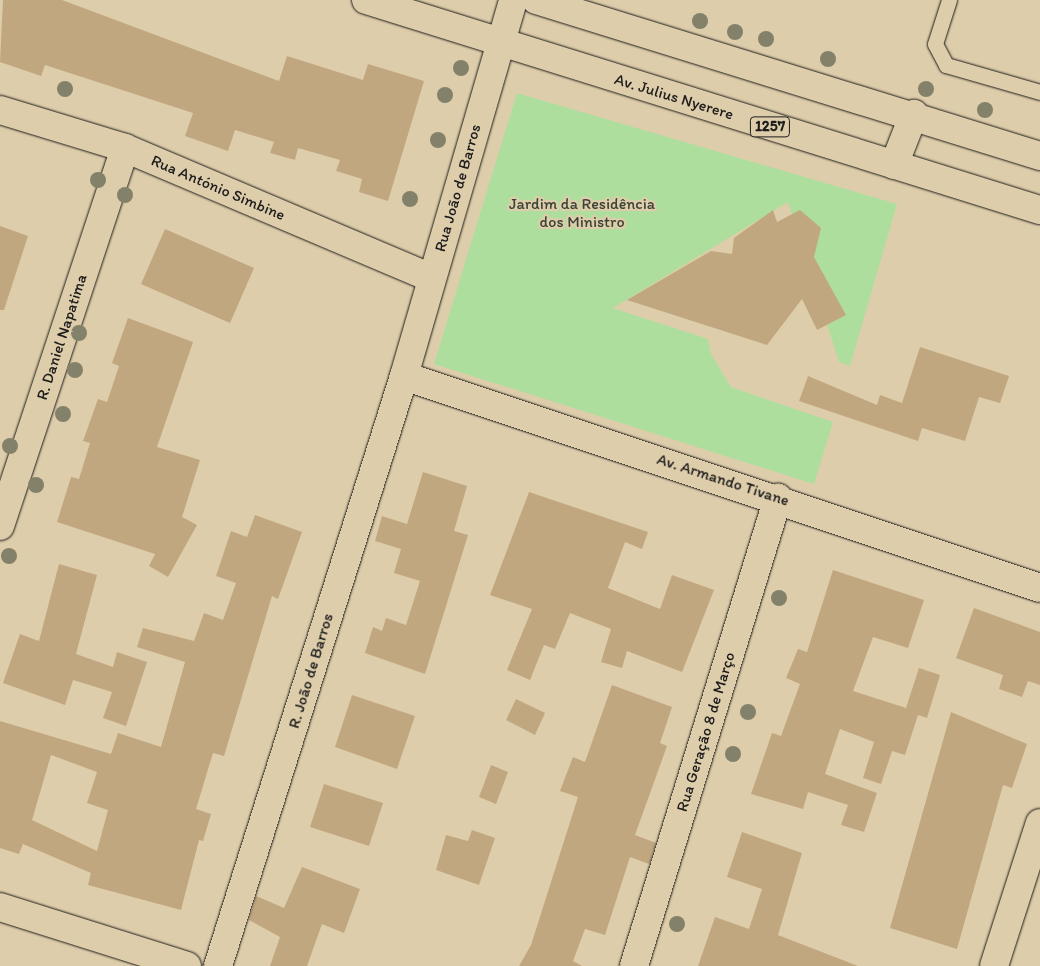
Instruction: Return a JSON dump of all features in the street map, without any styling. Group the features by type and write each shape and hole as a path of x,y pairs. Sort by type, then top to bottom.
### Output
{"street":[{"name":"Av. Julius Nyerere","path":"366,0 1040,210"},
{"name":"Rua João de Barros","path":"404,376 513,0"},
{"path":"536,0 914,114 1040,156"},
{"name":"Rua António Simbine","path":"0,110 124,148 431,278"},
{"path":"894,165 914,114"},
{"name":"R. Daniel Napatima","path":"0,526 124,148"},
{"name":"Av. Armando Tivane","path":"404,376 778,498 1040,588"},
{"name":"R. João de Barros","path":"218,966 404,376"},
{"name":"Rua Geração 8 de Março","path":"634,966 778,498"},
{"path":"994,966 1040,823"},
{"path":"0,907 187,966"}],"lane":[{"path":"949,0 935,44 946,65 1040,92"}],"green space":[{"name":"Jardim da Residência dos Ministro","path":"517,93 897,204 850,366 839,362 788,202 613,308 708,339 711,354 731,387 833,422 814,484 434,364"}],"building":[{"path":"3,0 62,0 279,81 287,56 363,80 368,64 424,81 388,201 359,192 362,179 336,171 340,160 298,148 295,160 270,153 274,142 235,130 228,151 185,136 193,113 45,65 41,76 0,62"},
{"path":"773,210 777,222 800,210 821,228 814,257 846,315 817,330 802,299 767,345 627,300 711,251 732,254 734,238"},
{"path":"0,226 28,236 4,310 0,310"},
{"path":"165,229 254,268 230,323 141,284"},
{"path":"128,318 193,342 157,447 200,460 182,517 197,525 168,577 149,566 155,554 57,522 71,477 79,479 90,443 83,441 98,399 107,402 119,366 112,363"},
{"path":"920,347 1009,376 1000,403 979,397 965,441 922,428 918,441 799,401 808,376 877,405 880,395 902,403"},
{"path":"423,472 467,486 454,531 468,535 425,674 365,653 373,627 382,631 386,618 406,625 420,581 394,573 401,549 375,541 382,516 407,524"},
{"path":"529,492 648,532 642,549 625,542 608,588 660,609 672,575 714,590 682,672 627,651 622,668 601,662 611,629 570,613 555,649 544,645 530,680 507,670 532,609 490,595"},
{"path":"255,515 302,532 278,599 272,596 224,756 213,753 196,809 211,814 203,841 199,840 181,910 88,885 91,873 23,844 19,854 0,848 0,721 111,754 118,733 161,747 185,662 137,647 143,628 194,641 204,613 223,620 236,583 216,576 231,531 247,537","holes":["51,755 97,772 87,803 108,810 97,851 32,820"]},
{"path":"59,564 97,575 76,654 113,667 117,652 147,662 126,726 103,718 112,692 73,680 65,705 3,683 20,634 39,641"},
{"path":"833,570 924,600 908,648 873,637 853,691 906,708 919,668 940,675 927,718 918,715 905,755 892,751 881,784 863,778 874,742 840,729 825,774 877,793 864,832 841,825 848,805 808,792 803,809 751,794 772,733 781,736 800,684 786,678 798,649 807,652"},
{"path":"974,608 1040,632 1040,685 1028,681 1022,697 999,689 1003,675 956,658"},
{"path":"612,685 672,707 660,743 667,746 635,835 656,843 649,864 630,857 605,935 585,929 573,961 582,966 519,966 531,945 578,797 560,791 573,757 585,762"},
{"path":"352,695 415,716 397,769 335,747"},
{"path":"516,699 545,713 535,735 506,720"},
{"path":"951,712 1027,744 1012,788 1003,785 957,949 890,928"},
{"path":"491,765 508,772 496,804 479,797"},
{"path":"324,784 383,803 369,846 310,827"},
{"path":"472,830 495,838 479,885 436,870 446,835 468,841"},
{"path":"742,832 802,853 778,935 858,966 698,966 715,917 749,929 762,889 727,877"},
{"path":"302,867 360,889 344,933 322,924 307,966 270,966 280,937 249,920 256,896 284,908"}]}
